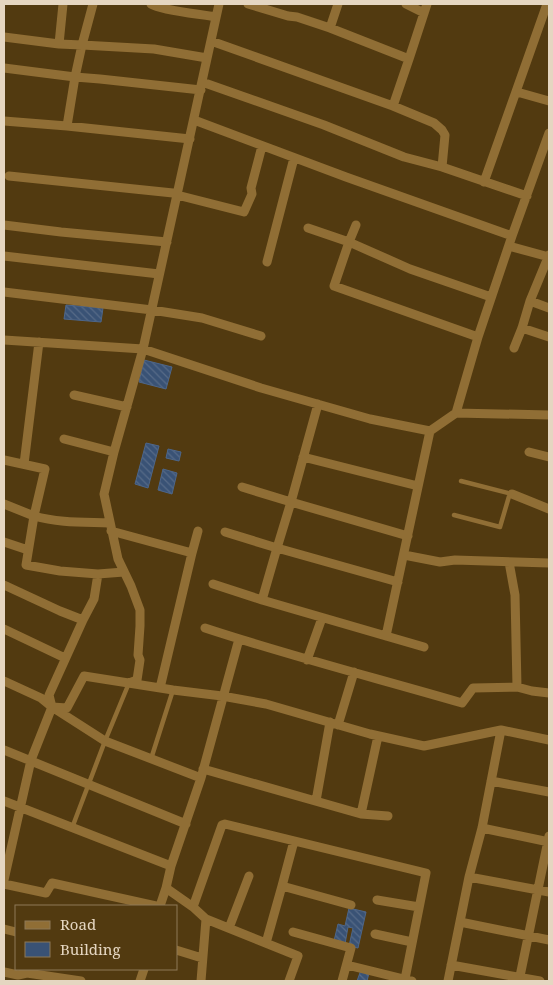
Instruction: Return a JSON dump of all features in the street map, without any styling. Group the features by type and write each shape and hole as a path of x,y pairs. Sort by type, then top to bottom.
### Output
{"street":[{"path":"59,44 63,4"},
{"path":"67,126 75,77 93,4"},
{"path":"151,4 163,8 216,17"},
{"path":"129,683 137,680 140,660 138,655 140,610 118,559 104,494 143,349 219,4"},
{"path":"248,4 330,28 409,59"},
{"path":"330,28 338,4"},
{"path":"392,106 426,8 406,4"},
{"path":"484,182 548,4"},
{"path":"4,37 59,44 154,49 207,58"},
{"path":"211,41 434,123 445,135 442,167"},
{"path":"4,68 75,77 201,86 332,128 404,157 442,167 527,196"},
{"path":"517,92 549,101"},
{"path":"194,120 549,256 530,301 514,348"},
{"path":"4,121 190,139"},
{"path":"456,413 478,337 510,241 527,196 545,158 549,133"},
{"path":"9,176 173,193 244,212 252,194 251,188 262,146"},
{"path":"267,262 294,158"},
{"path":"4,224 61,232 167,242"},
{"path":"356,225 348,242 334,286 478,337"},
{"path":"308,228 348,242 410,269 491,297"},
{"path":"4,256 160,274"},
{"path":"4,292 202,318 261,336"},
{"path":"530,301 549,308"},
{"path":"522,328 549,337"},
{"path":"4,340 143,349 261,388 370,419 430,431"},
{"path":"24,464 39,342"},
{"path":"74,395 126,407"},
{"path":"262,600 318,404"},
{"path":"386,636 430,431 456,413 549,415"},
{"path":"64,439 114,452"},
{"path":"529,452 549,457"},
{"path":"303,457 418,486"},
{"path":"4,460 44,469 26,565 60,571 98,574 124,572"},
{"path":"242,487 408,536"},
{"path":"511,493 549,509"},
{"path":"4,504 47,520 110,527 192,553"},
{"path":"160,688 198,531"},
{"path":"225,532 398,582"},
{"path":"4,542 28,550"},
{"path":"404,555 440,562 455,560 549,563"},
{"path":"509,562 514,595 516,687"},
{"path":"4,880 31,760 52,707 49,695 94,599 98,574"},
{"path":"4,584 83,620"},
{"path":"214,584 262,600 424,647"},
{"path":"307,660 322,618"},
{"path":"4,628 65,658"},
{"path":"205,628 307,660 462,703 473,688 516,687 549,693"},
{"path":"160,905 171,866 202,773 239,639"},
{"path":"316,801 334,724 354,672"},
{"path":"52,707 67,708 84,676 266,704 378,736 424,746 501,730 549,740"},
{"path":"4,680 41,698 105,741 151,759 360,814 388,816"},
{"path":"448,981 469,878 482,828 501,730"},
{"path":"360,814 378,736"},
{"path":"4,750 186,824"},
{"path":"491,781 549,792"},
{"path":"4,801 171,866"},
{"path":"193,907 222,825 225,824 426,873 412,942 408,980 347,965"},
{"path":"482,828 549,840 520,979"},
{"path":"266,943 294,841"},
{"path":"230,928 249,876"},
{"path":"469,878 549,892"},
{"path":"4,884 46,893 52,883 151,905"},
{"path":"282,886 351,905"},
{"path":"166,888 193,907 206,919 298,956 289,981"},
{"path":"378,900 419,907"},
{"path":"201,981 206,919"},
{"path":"460,922 549,940"},
{"path":"293,932 351,948 342,981"},
{"path":"375,934 412,942"},
{"path":"178,951 202,958"},
{"path":"451,965 520,979 540,981"},
{"path":"4,972 26,977 81,981"}],"lane":[{"path":"454,515 500,527 511,493 460,481"},
{"path":"72,828 129,683"},
{"path":"151,759 173,690"}],"building":[{"path":"66,305 103,308 101,322 64,319"},
{"path":"144,360 172,367 166,389 139,382"},
{"path":"146,443 159,446 148,488 135,484"},
{"path":"168,449 181,452 179,461 166,458"},
{"path":"163,469 177,473 172,494 158,490"},
{"path":"349,908 366,912 358,948 349,946 353,928 348,927 345,944 334,941 338,924 345,926"},
{"path":"361,970 369,973 367,981 357,981"}]}
